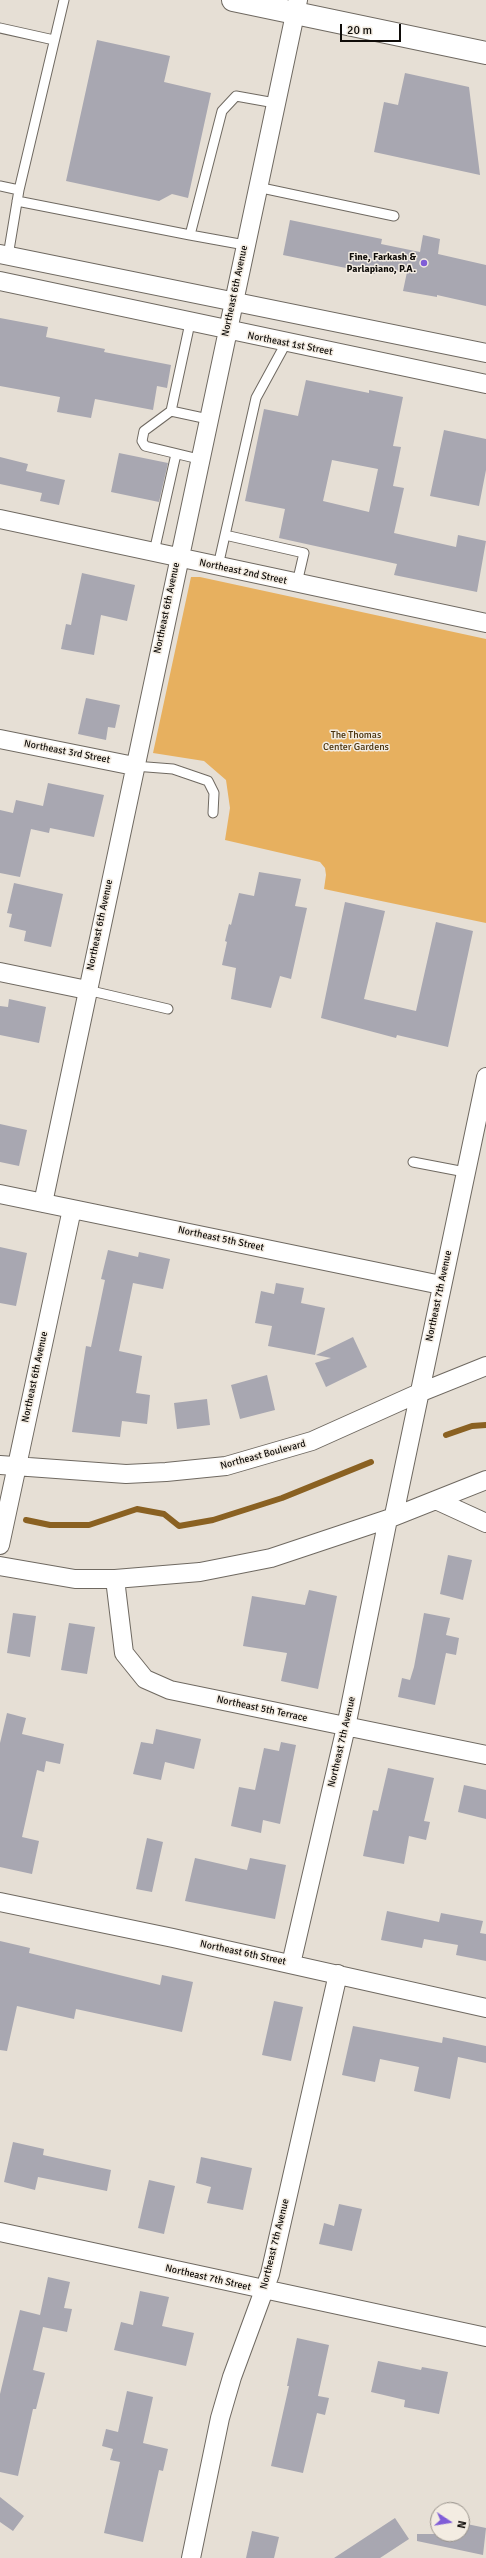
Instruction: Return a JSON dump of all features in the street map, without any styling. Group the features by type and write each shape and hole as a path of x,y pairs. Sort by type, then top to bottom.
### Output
{"main road":[{"path":"233,0 296,7 486,53"}],"street":[{"name":"Northeast 6th Avenue","path":"43,1203 232,302 296,7"},
{"path":"2,282 4,255 486,353"},
{"name":"Northeast 1st Street","path":"2,282 226,331 416,368 486,384"},
{"path":"416,368 421,340"},
{"name":"Northeast 2nd Street","path":"0,519 486,623"},
{"name":"Northeast 3rd Street","path":"0,739 134,766"},
{"path":"0,972 87,990"},
{"name":"Northeast 7th Avenue","path":"291,1964 346,1727 486,1077"},
{"name":"Northeast 5th Street","path":"0,1194 441,1285"},
{"name":"Northeast 6th Avenue","path":"0,1545 8,1466 72,1209"},
{"name":"Northeast Boulevard","path":"8,1466 126,1474 226,1466 312,1442 418,1393 486,1366"},
{"path":"0,1566 75,1579 115,1580 200,1572 271,1558 438,1501 486,1480"},
{"path":"438,1501 486,1523"},
{"name":"Northeast 5th Terrace","path":"115,1580 124,1653 145,1679 170,1690 486,1755"},
{"name":"Northeast 6th Street","path":"0,1902 338,1974 486,2008"},
{"name":"Northeast 7th Avenue","path":"191,2558 220,2418 232,2377 264,2290 338,1974"},
{"name":"Northeast 7th Street","path":"0,2232 486,2337"}],"lane":[{"path":"4,255 64,0"},
{"path":"0,28 54,40"},
{"path":"190,235 215,132 222,112 236,96 275,103"},
{"path":"0,186 19,190"},
{"path":"257,187 394,216"},
{"path":"17,201 245,245"},
{"path":"190,323 171,411 144,431 142,441 145,446 151,449 199,459"},
{"path":"218,566 256,398 286,343"},
{"path":"171,411 208,419"},
{"path":"154,552 176,454"},
{"path":"225,535 304,553 297,583"},
{"path":"134,766 173,769 208,781 214,793 213,813"},
{"path":"87,990 168,1009"},
{"path":"413,1162 465,1172"}],"green space":[{"name":"The Thomas Center Gardens","path":"191,577 200,577 486,639 486,923 324,889 326,875 325,868 320,862 225,840 230,808 226,780 204,761 153,753"}],"building":[{"path":"97,40 170,56 164,82 211,93 188,198 172,194 159,201 66,181"},
{"path":"405,73 469,87 480,175 374,152 384,102 398,105"},
{"path":"290,220 382,239 381,244 420,252 423,235 440,239 438,254 486,265 486,306 437,295 437,297 403,291 407,272 377,268 375,274 283,255"},
{"path":"0,318 48,327 46,337 105,349 104,352 171,365 167,388 157,386 153,410 95,399 91,418 57,412 60,397 0,386"},
{"path":"306,380 369,393 369,390 403,397 393,446 401,447 393,486 404,488 394,533 456,547 458,535 486,541 477,592 394,575 397,564 279,538 285,509 245,501 264,409 298,416","holes":["332,460 378,469 369,512 323,501"]},
{"path":"444,430 486,439 486,470 479,506 430,496"},
{"path":"119,453 168,463 159,502 111,492"},
{"path":"0,457 28,464 26,471 65,480 59,505 40,501 42,493 0,484"},
{"path":"82,573 135,585 127,621 101,615 94,655 61,649 66,624 71,625"},
{"path":"86,698 120,705 115,728 108,727 106,740 78,734"},
{"path":"48,783 104,795 94,837 50,828 49,833 31,829 20,877 0,873 0,810 13,813 16,800 43,806"},
{"path":"259,872 301,879 295,906 307,908 291,979 280,976 271,1008 231,999 236,968 222,965 229,924 231,925 239,893 254,896"},
{"path":"14,883 63,894 51,947 24,941 26,931 9,927 12,914 7,913"},
{"path":"345,902 385,911 364,999 416,1011 436,922 473,931 448,1047 397,1035 396,1038 321,1018"},
{"path":"9,999 46,1007 39,1043 0,1035 0,1006 8,1007"},
{"path":"0,1124 27,1130 19,1166 0,1162"},
{"path":"0,1247 27,1253 16,1306 0,1303"},
{"path":"108,1250 138,1257 139,1252 170,1259 163,1289 133,1283 119,1351 142,1356 136,1393 150,1395 147,1424 122,1421 120,1437 72,1432 86,1346 91,1347 105,1280 101,1279"},
{"path":"276,1283 304,1288 301,1303 325,1308 315,1355 268,1346 272,1326 255,1323 261,1291 274,1294"},
{"path":"353,1337 367,1367 326,1387 315,1363 331,1358 316,1355"},
{"path":"267,1375 275,1410 240,1419 231,1385"},
{"path":"207,1399 210,1425 177,1429 174,1403"},
{"path":"448,1555 472,1560 463,1600 440,1594"},
{"path":"309,1590 337,1596 318,1689 281,1681 287,1653 243,1646 252,1596 305,1605"},
{"path":"13,1613 36,1616 30,1657 7,1653"},
{"path":"424,1613 450,1618 446,1635 459,1638 456,1655 446,1653 435,1705 398,1697 402,1678 410,1680 414,1667"},
{"path":"69,1623 95,1627 87,1674 61,1670"},
{"path":"7,1713 26,1718 22,1734 64,1744 60,1764 46,1761 44,1772 37,1770 22,1837 39,1841 32,1874 0,1867 0,1743"},
{"path":"156,1729 201,1739 194,1769 165,1762 161,1780 133,1774 141,1742 153,1744"},
{"path":"281,1742 296,1745 280,1824 263,1820 261,1833 231,1826 239,1787 255,1790 264,1748 279,1751"},
{"path":"388,1768 434,1778 424,1821 430,1822 426,1840 409,1836 404,1864 363,1856 373,1810 378,1811"},
{"path":"464,1785 486,1790 486,1819 458,1812"},
{"path":"147,1838 163,1842 152,1892 136,1889"},
{"path":"195,1858 247,1870 250,1858 286,1865 275,1919 185,1901"},
{"path":"387,1911 439,1922 441,1913 483,1921 480,1933 486,1934 486,1961 456,1955 458,1945 424,1939 422,1948 381,1940"},
{"path":"0,1941 30,1948 29,1953 160,1985 162,1975 193,1982 182,2032 76,2009 74,2019 17,2006 7,2051 0,2050"},
{"path":"274,2001 303,2007 291,2061 262,2055"},
{"path":"353,2026 442,2043 443,2037 486,2046 486,2063 458,2057 450,2099 414,2091 419,2067 380,2059 375,2082 342,2075"},
{"path":"13,2142 44,2149 43,2155 111,2170 107,2191 38,2177 35,2190 4,2182"},
{"path":"201,2157 252,2168 243,2210 207,2203 211,2187 196,2183"},
{"path":"149,2180 175,2186 164,2234 138,2228"},
{"path":"339,2204 362,2209 352,2251 319,2244 324,2223 334,2226"},
{"path":"48,2277 70,2282 64,2308 72,2309 67,2332 43,2327 33,2370 45,2373 36,2409 33,2409 18,2476 0,2472 0,2394 20,2310 40,2315"},
{"path":"140,2291 169,2297 162,2326 194,2333 186,2366 114,2350 121,2322 133,2325"},
{"path":"297,2338 329,2345 318,2396 329,2398 325,2415 317,2413 303,2473 271,2466 289,2386 287,2386"},
{"path":"378,2361 421,2370 422,2367 448,2372 439,2414 404,2407 405,2400 371,2392"},
{"path":"127,2391 153,2397 143,2443 168,2449 163,2471 159,2470 143,2542 104,2533 120,2462 110,2460 113,2449 102,2446 106,2429 118,2432"},
{"path":"0,2497 24,2516 13,2531 0,2522"},
{"path":"395,2518 409,2539 380,2558 334,2558"},
{"path":"470,2525 486,2528 483,2555 417,2541 417,2534 430,2534 430,2542 470,2542"},
{"path":"252,2531 279,2537 274,2558 246,2558"}],"waterway":[{"path":"446,1435 472,1426 486,1425"},
{"path":"26,1520 50,1525 89,1525 137,1509 164,1514 179,1526 213,1520 282,1498 371,1462"}],"place":[{"name":"Fine, Farkash & Parlapiano, P.A.","path":"424,263"}]}
